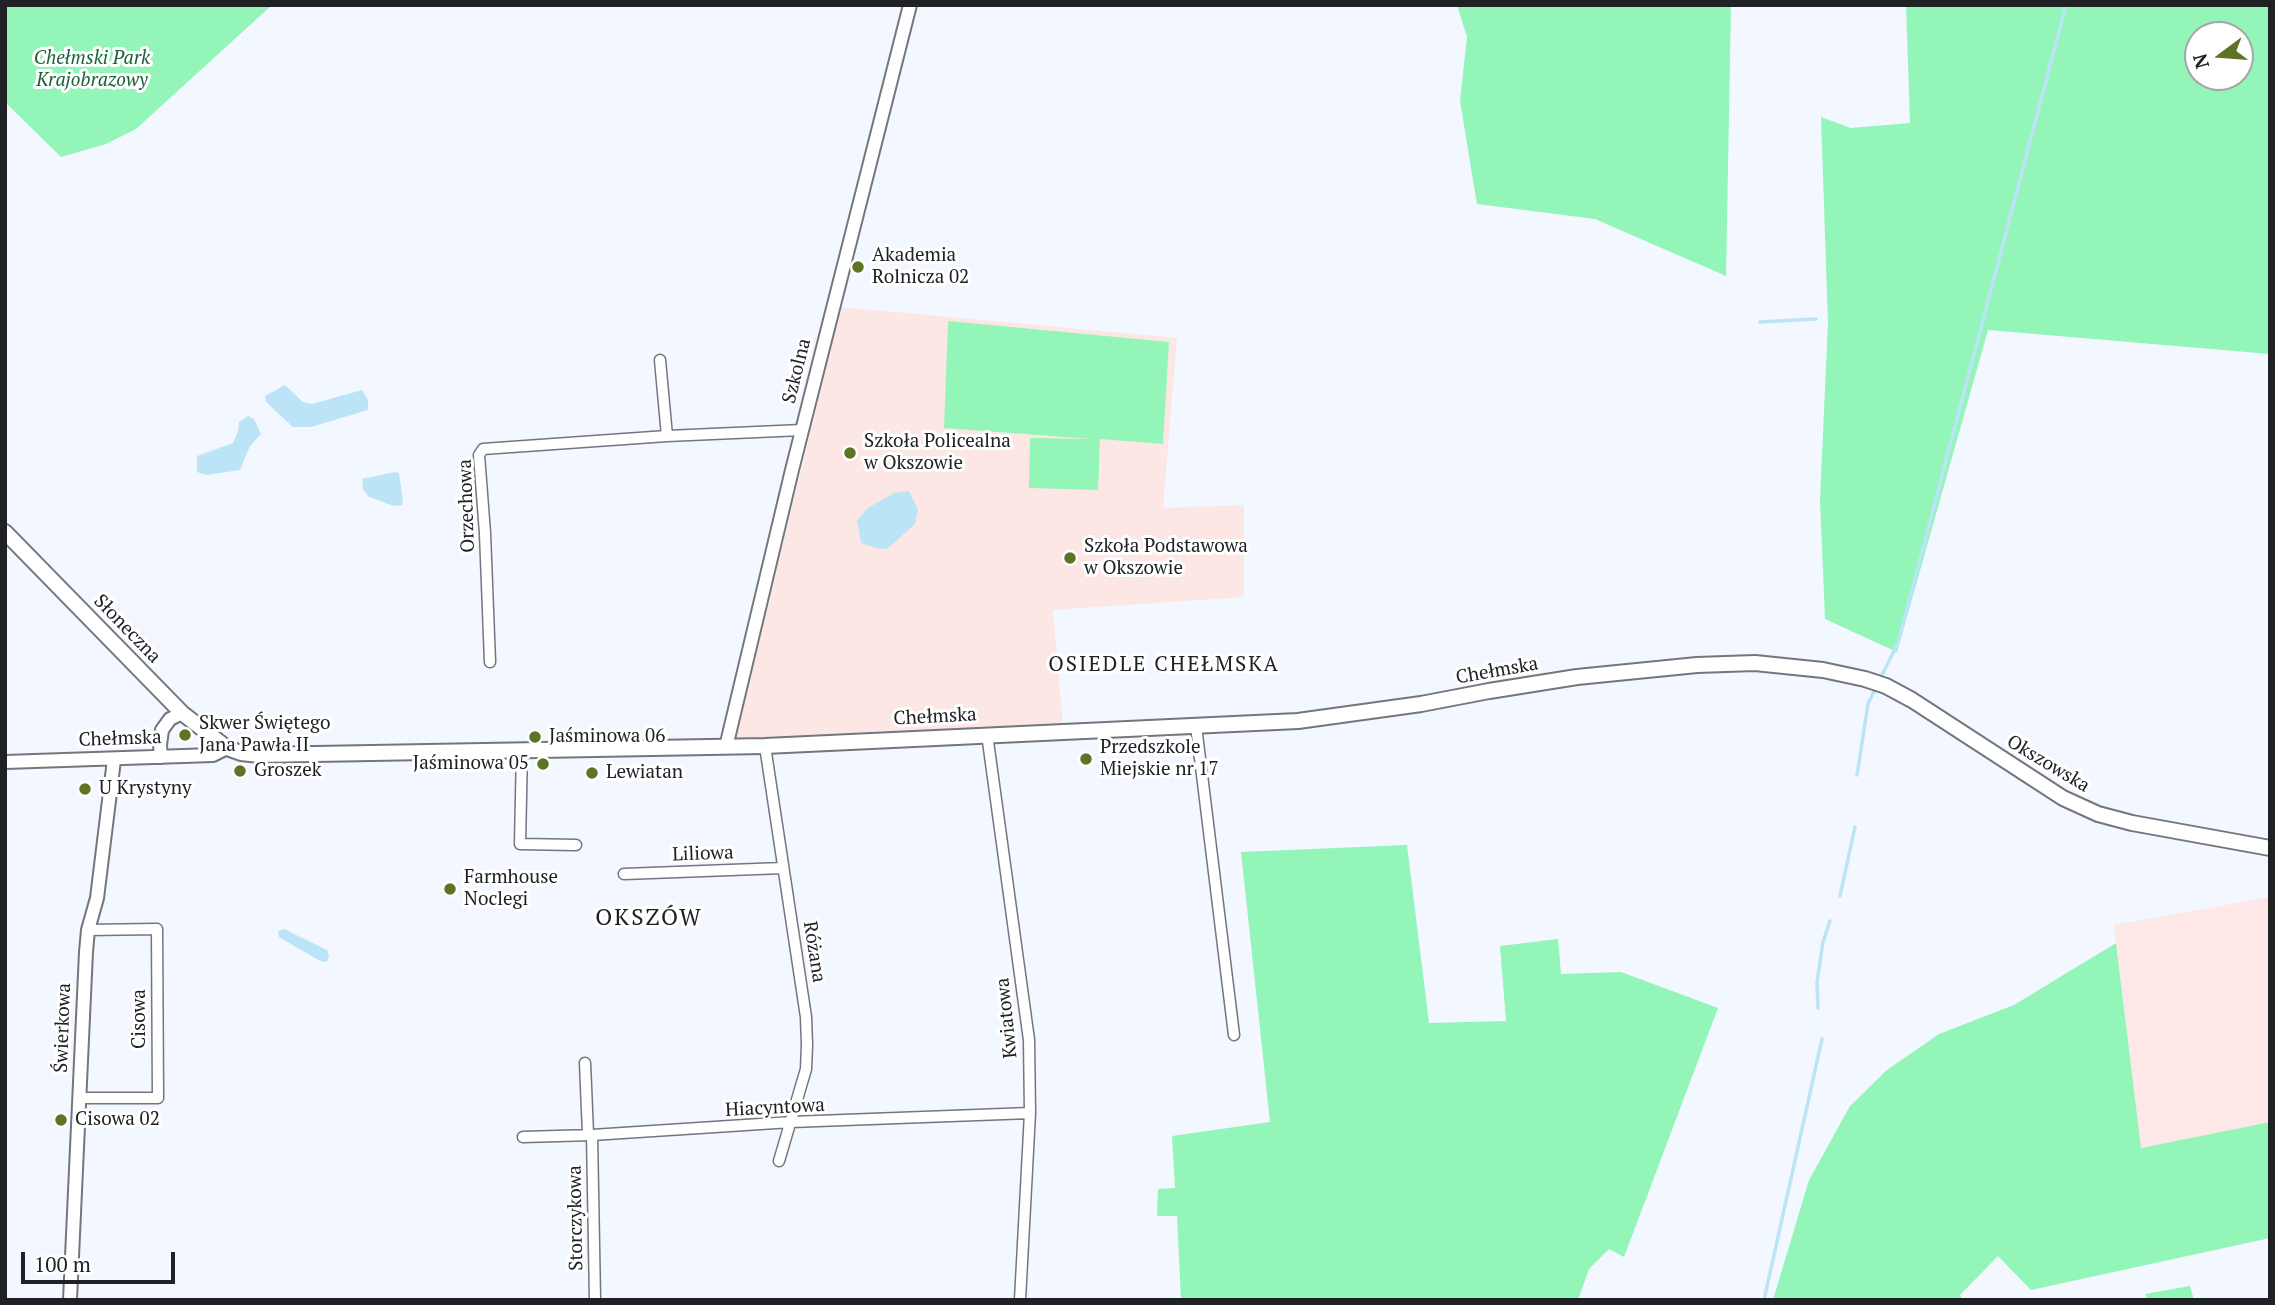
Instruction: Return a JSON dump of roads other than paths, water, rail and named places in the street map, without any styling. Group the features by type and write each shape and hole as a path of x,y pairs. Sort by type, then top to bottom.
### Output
{"main road":[{"name":"Słoneczna","path":"5,532 182,713 227,748"},
{"name":"Chełmska","path":"227,748 259,755 765,746 1312,720 1577,677 1697,665 1755,663 1823,670 1865,679"},
{"name":"Okszowska","path":"1865,679 1886,686 1912,700 2063,798 2098,814 2132,823 2270,848"}],"street":[{"name":"Szkolna","path":"726,747 802,430 910,5"},
{"path":"660,360 667,436"},
{"name":"Orzechowa","path":"490,662 479,455 483,449 802,430"},
{"path":"161,757 162,730 170,719 182,713"},
{"path":"1196,726 1234,1035"},
{"name":"Kwiatowa","path":"987,734 1029,1040 1030,1113 1020,1300"},
{"name":"Różana","path":"765,746 806,1017 807,1045 806,1069 779,1161"},
{"name":"Chełmska","path":"5,762 213,755 227,748"},
{"path":"523,750 520,844 576,845"},
{"name":"Świerkowa","path":"70,1300 86,952 88,930 97,898 114,760"},
{"name":"Liliowa","path":"624,874 783,868"},
{"name":"Cisowa","path":"80,1098 158,1098 157,929 88,930"},
{"name":"Storczykowa","path":"585,1063 595,1300"},
{"name":"Hiacyntowa","path":"523,1137 791,1122 1030,1113"}],"water":[{"path":"285,385 303,402 312,404 362,390 368,400 368,410 311,427 293,427 266,402 265,396"},
{"path":"248,416 254,419 261,434 250,446 240,470 206,475 197,472 197,456 233,443 239,422"},
{"path":"399,473 402,505 394,506 369,497 363,490 362,479"},
{"path":"909,491 918,509 915,524 887,549 861,543 857,520 868,508 894,493"},
{"path":"284,929 327,950 329,957 326,962 279,937 278,931"}],"waterway":[{"path":"1879,681 1898,643 2066,5"},
{"path":"1760,322 1816,319"},
{"path":"1857,775 1868,704 1876,687"},
{"path":"1840,896 1855,827"},
{"path":"1818,1008 1817,982 1823,942 1830,921"},
{"path":"1764,1300 1822,1039"}],"place":[{"name":"Akademia Rolnicza 02","path":"858,267"},
{"name":"Szkoła Policealna w Okszowie","path":"850,453"},
{"name":"Szkoła Podstawowa w Okszowie","path":"1070,558"},
{"name":"Skwer Świętego Jana Pawła II","path":"185,735"},
{"name":"Jaśminowa 06","path":"535,737"},
{"name":"Przedszkole Miejskie nr 17","path":"1086,759"},
{"name":"Jaśminowa 05","path":"543,764"},
{"name":"Groszek","path":"240,771"},
{"name":"Lewiatan","path":"592,773"},
{"name":"U Krystyny","path":"85,789"},
{"name":"Farmhouse Noclegi","path":"450,889"},
{"name":"Cisowa 02","path":"61,1120"}],"district":[{"name":"OSIEDLE CHEŁMSKA","path":"1164,665"},
{"name":"OKSZÓW","path":"649,918"}],"park label":[{"name":"Chełmski Park Krajobrazowy","path":"92,70"}]}
